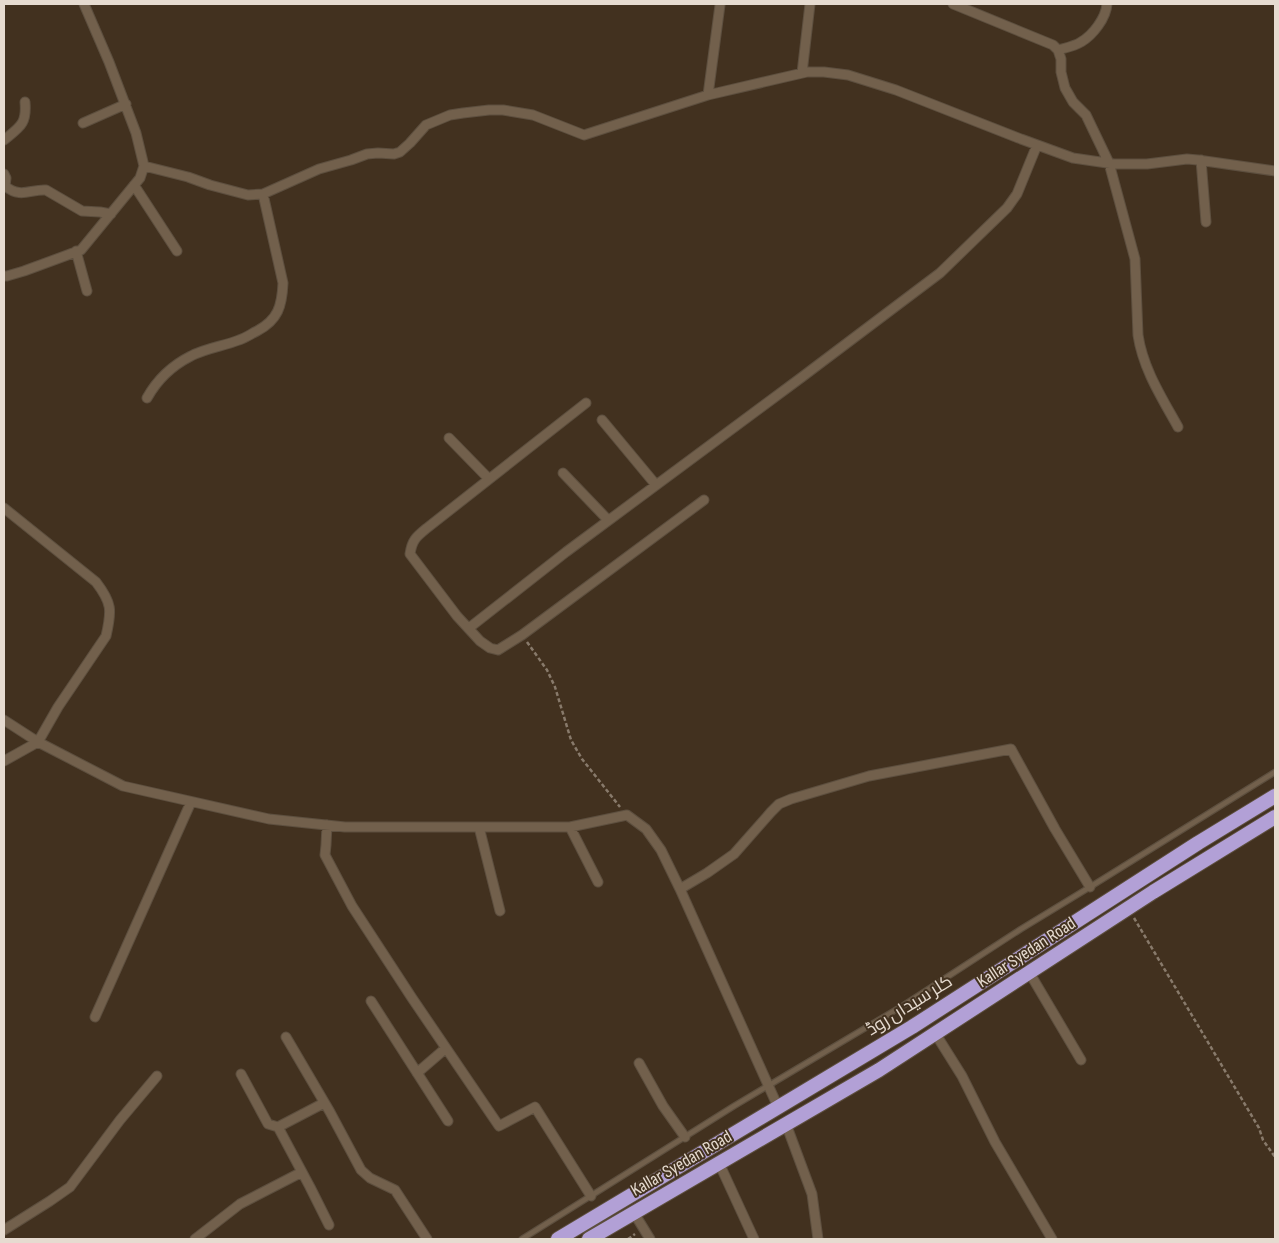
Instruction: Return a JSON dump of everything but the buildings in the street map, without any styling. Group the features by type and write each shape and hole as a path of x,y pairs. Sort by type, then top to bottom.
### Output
{"highway":[{"name":"کلر سیداں روڈ","path":"558,1239 912,1026 1198,843 1275,796"},
{"name":"Kallar Syedan Road","path":"588,1239 878,1070 1128,908 1275,817"}],"street":[{"path":"4,276 24,271 81,250 140,178 144,166 136,133 126,104 110,62 84,4"},
{"path":"802,73 810,4"},
{"path":"953,4 1053,45 1058,50 1065,88 1073,102 1086,115 1109,163 1135,259 1140,347 1152,380 1178,427"},
{"path":"1058,50 1080,43 1093,32 1107,9 1107,4"},
{"path":"708,95 720,5"},
{"path":"144,166 248,195 263,194 319,169 367,154 394,154 400,152 426,125 463,112 503,110 533,115 584,135 708,95 802,73 824,72 848,76 896,90 1073,158 1109,163 1147,164 1187,159 1275,171"},
{"path":"4,140 22,125 25,116 25,102"},
{"path":"82,123 126,104"},
{"path":"469,628 608,520 940,273 1007,208 1017,194 1037,145"},
{"path":"1201,160 1206,222"},
{"path":"4,174 6,186 21,193 46,190 82,211 111,214"},
{"path":"134,185 177,251"},
{"path":"147,398 160,379 180,362 192,355 241,340 270,322 277,312 282,296 283,283 263,194"},
{"path":"76,252 87,291"},
{"path":"586,403 416,537 412,544 410,554 457,616 480,641 490,648 498,650 704,500"},
{"path":"602,420 656,485"},
{"path":"449,438 489,479"},
{"path":"563,473 608,520"},
{"path":"4,508 96,582 110,607 106,636 38,742 4,761"},
{"path":"4,720 38,742 123,786 269,819 345,827 570,827 627,815 646,828 661,850 778,1106"},
{"path":"680,889 707,874 734,854 779,804 868,776 1011,749 1055,829 1090,887"},
{"path":"95,1017 192,802"},
{"path":"327,825 324,855 352,906 499,1126 535,1107 591,1196"},
{"path":"479,827 500,911"},
{"path":"570,827 598,882"},
{"path":"1030,972 1081,1060"},
{"path":"371,1001 448,1121"},
{"path":"935,1033 962,1076 994,1142 1050,1239"},
{"path":"286,1037 361,1170 370,1178 395,1190 427,1239"},
{"path":"417,1073 446,1048"},
{"path":"639,1063 663,1106 684,1137"},
{"path":"241,1074 268,1124 278,1127 324,1103"},
{"path":"4,1230 70,1187 120,1120 156,1076"},
{"path":"786,1124 812,1194 818,1239"},
{"path":"278,1127 328,1226"},
{"path":"719,1163 754,1239"},
{"path":"195,1239 240,1204 302,1172"},
{"path":"634,1212 650,1239"}],"lane":[{"path":"522,1239 768,1085 904,1005 1021,929 1275,772"}],"path":[{"path":"522,634 540,658 551,678 571,740 582,759 627,815"},
{"path":"1128,908 1275,1157"}]}
